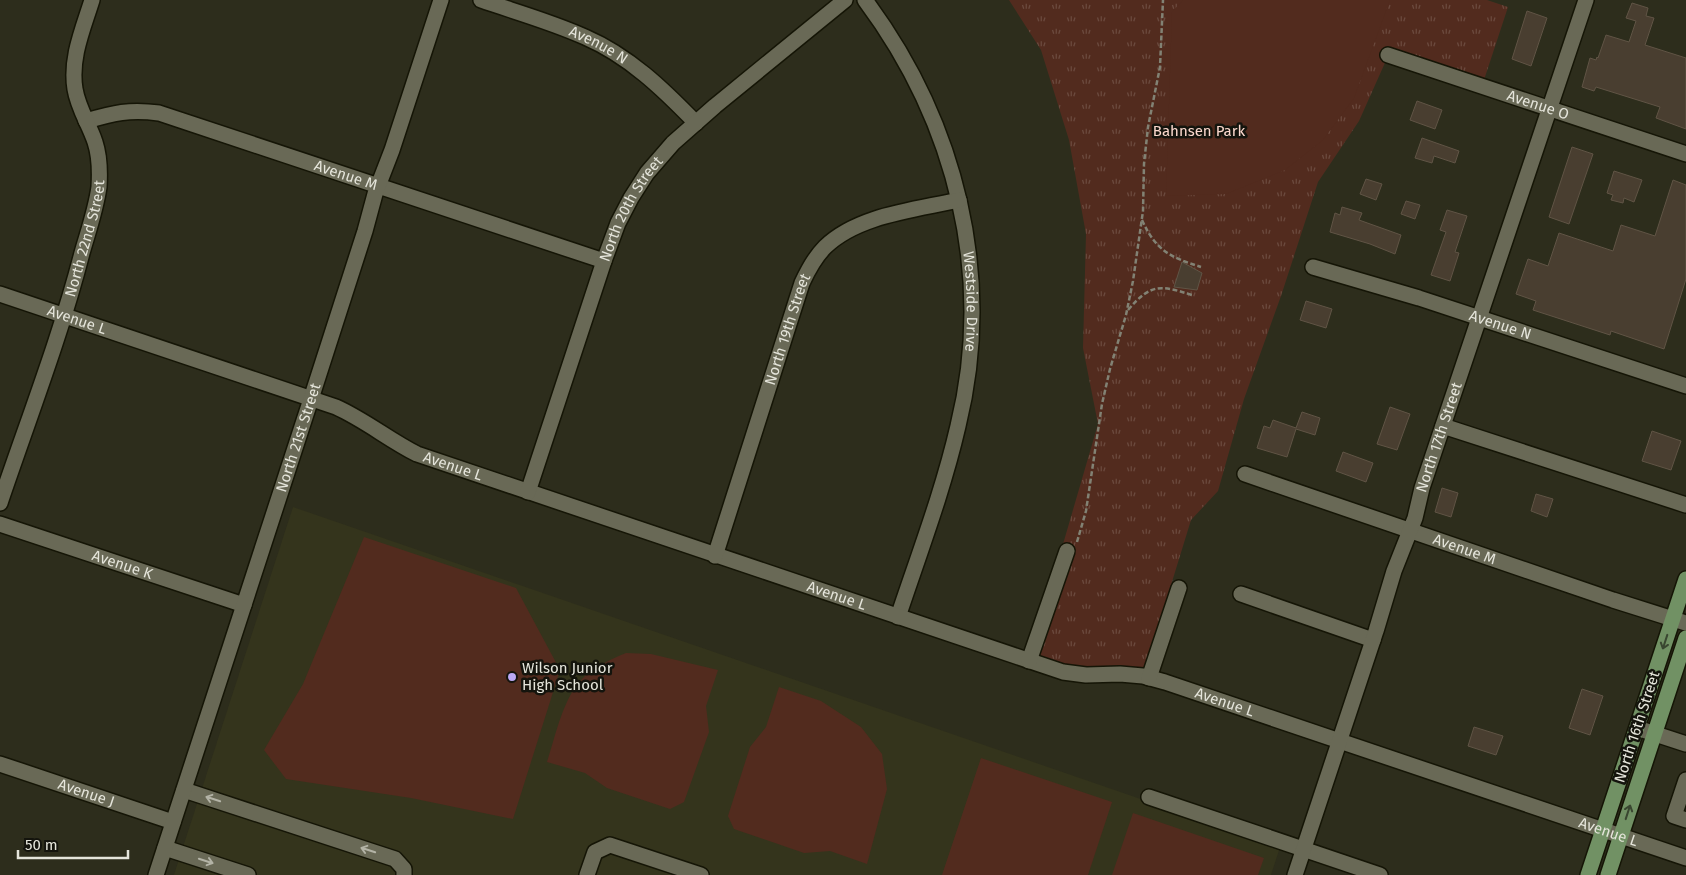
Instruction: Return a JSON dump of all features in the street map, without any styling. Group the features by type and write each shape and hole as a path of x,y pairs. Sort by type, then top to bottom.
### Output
{"main road":[{"name":"North 16th Street","path":"1588,875 1637,728 1680,621 1686,580"},
{"name":"North 16th Street","path":"1608,875 1686,638"}],"street":[{"name":"North 22nd Street","path":"0,502 73,290 98,190 99,160 95,142 79,104 75,88 74,70 76,49 92,0"},
{"name":"North 21st Street","path":"156,875 311,399 378,186 392,150 441,0"},
{"name":"Avenue N","path":"481,0 567,29 613,52 639,69 669,95 696,123"},
{"name":"North 20th Street","path":"528,492 604,261 618,223 631,198 648,173 673,143 845,0"},
{"name":"Westside Drive","path":"865,0 883,24 905,60 927,103 944,146 965,228 970,269 971,332 967,377 959,424 898,617"},
{"name":"North 17th Street","path":"1295,875 1394,571 1410,529 1586,0"},
{"name":"Avenue O","path":"1388,56 1686,154"},
{"name":"Avenue M","path":"86,121 124,111 159,113 604,261"},
{"name":"North 19th Street","path":"715,556 802,283 812,263 824,248 852,227 871,220 959,200"},
{"name":"Avenue N","path":"1313,266 1419,298 1686,386"},
{"name":"Avenue L","path":"0,294 352,414 417,454 715,556 1063,672 1086,675 1120,674 1149,678 1686,858"},
{"path":"1444,426 1686,505"},
{"name":"Avenue M","path":"1245,474 1604,597 1680,621"},
{"name":"Avenue K","path":"0,524 244,605"},
{"path":"1029,661 1072,548"},
{"path":"1149,678 1179,588"},
{"path":"1241,594 1373,640"},
{"path":"1637,728 1686,744"},
{"name":"Avenue J","path":"0,764 173,822"},
{"path":"1686,780 1674,816 1686,820"},
{"path":"184,790 395,859 404,869 404,875"},
{"path":"1149,797 1380,875"},
{"path":"587,875 595,852 610,845 701,875"},
{"path":"165,848 248,875"}],"path":[{"path":"1072,548 1086,511 1102,404 1134,281 1145,192 1144,164 1148,127 1160,67 1163,0"},
{"path":"1142,219 1147,232 1161,249 1174,258 1201,267"},
{"path":"1127,312 1140,296 1155,288 1170,288 1192,295"}],"shaded area":[{"name":"Wilson Junior High School","path":"293,507 1280,847 1271,875 174,875"}],"green space":[{"name":"Bahnsen Park","path":"1009,0 1487,0 1508,7 1482,86 1388,56 1359,121 1318,182 1281,296 1244,399 1218,491 1191,520 1143,676 1029,661 1098,424 1083,348 1086,234 1069,140 1041,50"},
{"path":"1183,0 1390,0 1354,98 1323,140 1285,170 1226,194 1166,196 1172,12"},
{"path":"364,537 516,588 560,670 513,819 411,798 286,779 264,750 303,684"},
{"path":"626,653 651,654 718,670 706,706 709,732 684,802 670,809 607,788 585,773 547,762 561,716 577,684 594,669"},
{"path":"779,687 821,701 861,727 882,754 887,789 867,864 830,851 804,853 734,829 728,816 750,747 766,727"},
{"path":"981,758 1112,802 1088,875 942,875"},
{"path":"1133,813 1264,858 1258,875 1112,875"}],"building":[{"path":"1632,3 1648,8 1646,16 1654,18 1645,45 1686,58 1686,129 1656,118 1660,107 1596,87 1594,91 1582,87 1590,58 1596,60 1598,58 1606,35 1629,42 1636,21 1626,18"},
{"path":"1527,11 1547,18 1531,66 1512,59"},
{"path":"1417,101 1442,110 1435,129 1410,120"},
{"path":"1422,138 1459,151 1455,163 1434,156 1432,163 1415,158"},
{"path":"1572,147 1593,154 1569,224 1549,217"},
{"path":"1614,171 1642,180 1634,202 1624,198 1623,203 1611,200 1613,195 1607,193"},
{"path":"1366,179 1382,184 1376,200 1360,194"},
{"path":"1673,180 1686,185 1686,279 1664,349 1611,331 1610,335 1533,310 1536,301 1516,294 1528,259 1548,266 1559,233 1613,251 1621,225 1655,236"},
{"path":"1406,201 1420,205 1415,219 1401,214"},
{"path":"1342,207 1362,213 1359,220 1401,235 1395,254 1330,232 1335,213 1340,215"},
{"path":"1447,210 1467,216 1455,252 1459,253 1450,281 1431,275 1446,232 1440,230"},
{"path":"1182,262 1202,273 1197,290 1174,287"},
{"path":"1306,301 1332,309 1326,328 1300,320"},
{"path":"1390,407 1410,414 1397,450 1377,444"},
{"path":"1302,412 1320,418 1315,435 1296,429 1287,457 1257,448 1264,426 1270,428 1273,420 1296,428"},
{"path":"1652,431 1681,441 1671,470 1642,461"},
{"path":"1343,452 1373,463 1366,482 1336,471"},
{"path":"1442,488 1458,493 1451,517 1435,512"},
{"path":"1536,494 1553,499 1547,517 1531,511"},
{"path":"1582,689 1603,696 1590,735 1569,728"},
{"path":"1474,727 1503,736 1496,755 1468,746"}],"place":[{"name":"Wilson Junior High School","path":"512,677"}]}
